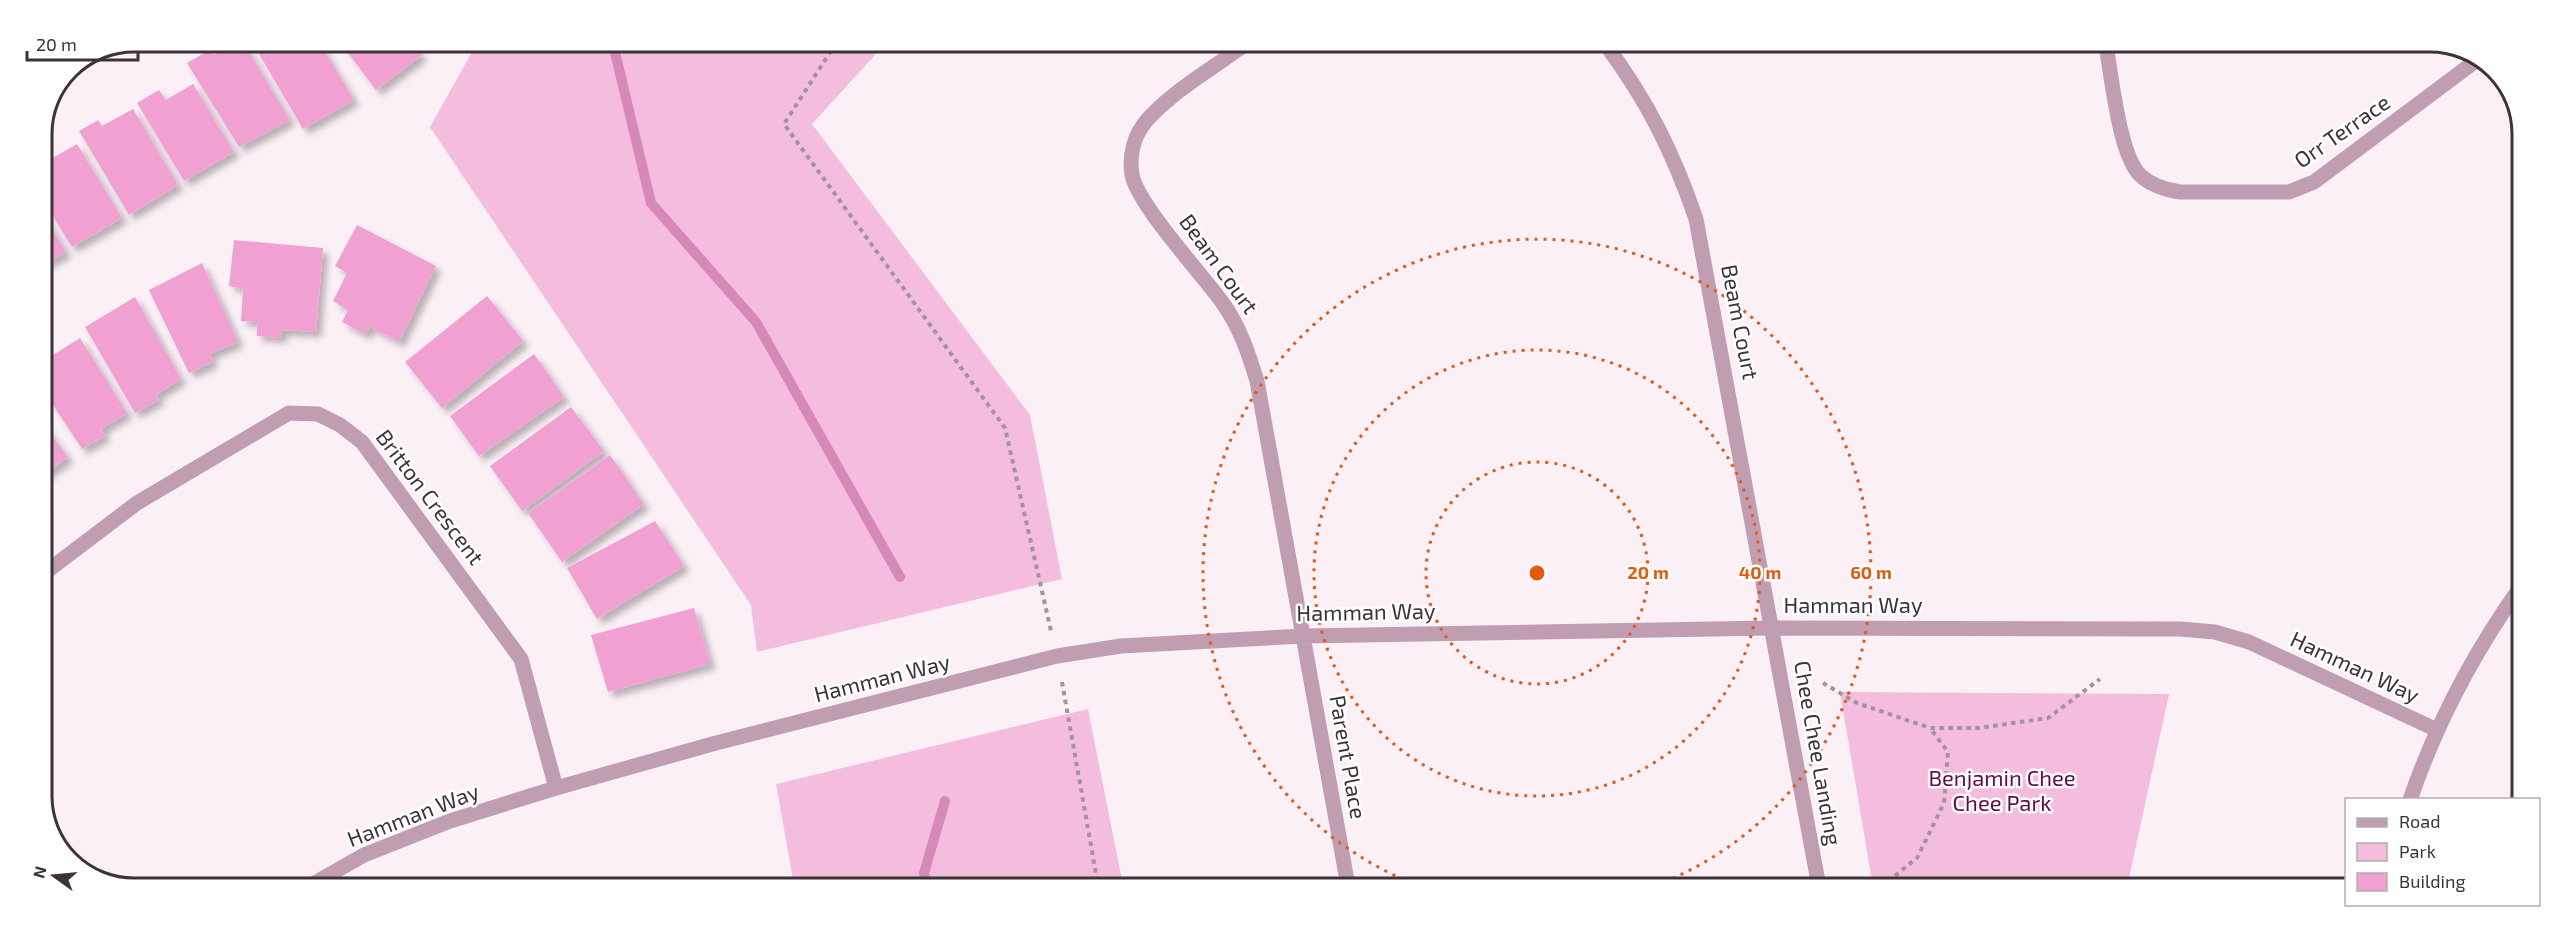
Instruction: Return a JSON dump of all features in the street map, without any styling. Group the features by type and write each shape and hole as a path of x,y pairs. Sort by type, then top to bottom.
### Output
{"street":[{"name":"Beam Court","path":"1235,52 1171,98 1146,120 1131,148 1132,176 1143,199 1223,303 1245,339 1257,381 1303,636"},
{"name":"Beam Court","path":"1611,52 1654,116 1681,176 1696,219 1739,439 1771,628"},
{"name":"Orr Terrace","path":"2107,52 2126,155 2141,176 2163,189 2180,192 2289,192 2314,182 2471,65"},
{"name":"Britton Crescent","path":"53,567 137,503 228,448 289,413 318,414 340,425 362,442 521,658 556,788"},
{"path":"2411,798 2437,730 2486,637 2512,600"},
{"name":"Hamman Way","path":"324,878 364,855 450,820 556,788 716,743 1057,656 1121,646 1303,636 1771,628 2169,629 2215,633 2249,642 2437,730"},
{"name":"Chee Chee Landing","path":"1771,628 1817,878"},
{"name":"Parent Place","path":"1303,636 1347,878"}],"path":[{"path":"831,52 784,124 1005,428 1057,656 1097,878"},
{"path":"1823,682 1857,703 1930,728 1978,728 2048,718 2100,679"},
{"path":"1892,878 1917,858 1944,803 1948,753 1930,728"}],"green space":[{"path":"472,52 878,52 812,124 1030,415 1062,579 757,652 751,605 430,127"},
{"name":"Benjamin Chee Chee Park","path":"1840,692 2169,694 2129,878 1871,878"},
{"path":"1088,709 1122,878 793,878 776,784"}],"building":[{"path":"206,52 212,52 214,55 219,52 249,52 290,120 239,147 187,63"},
{"path":"258,52 325,52 354,100 303,129"},
{"path":"348,52 419,52 422,55 376,90"},
{"path":"193,84 234,152 184,181 137,103 159,90 166,100"},
{"path":"133,109 178,185 129,215 79,131 98,120 102,126"},
{"path":"77,144 122,218 72,247 52,215 52,158"},
{"path":"357,225 436,266 399,342 370,327 365,334 342,322 348,310 333,301 347,273 335,266"},
{"path":"52,229 66,252 52,260"},
{"path":"234,240 323,248 316,332 282,330 281,338 257,336 257,322 241,321 243,289 229,286"},
{"path":"202,263 238,342 210,354 213,362 189,373 149,290"},
{"path":"487,296 523,341 442,408 405,362"},
{"path":"135,297 181,379 156,395 159,400 135,413 85,327"},
{"path":"80,338 127,413 101,429 105,436 82,449 52,404 52,355"},
{"path":"534,354 564,397 479,456 450,416"},
{"path":"571,407 604,451 522,511 490,466"},
{"path":"52,437 68,457 53,469"},
{"path":"610,455 644,504 562,562 528,513"},
{"path":"655,521 684,566 597,619 567,568"},
{"path":"694,608 710,664 608,692 591,635"}],"waterway":[{"path":"615,52 651,203 756,322 900,577"},
{"path":"925,878 924,873 945,801"}]}
